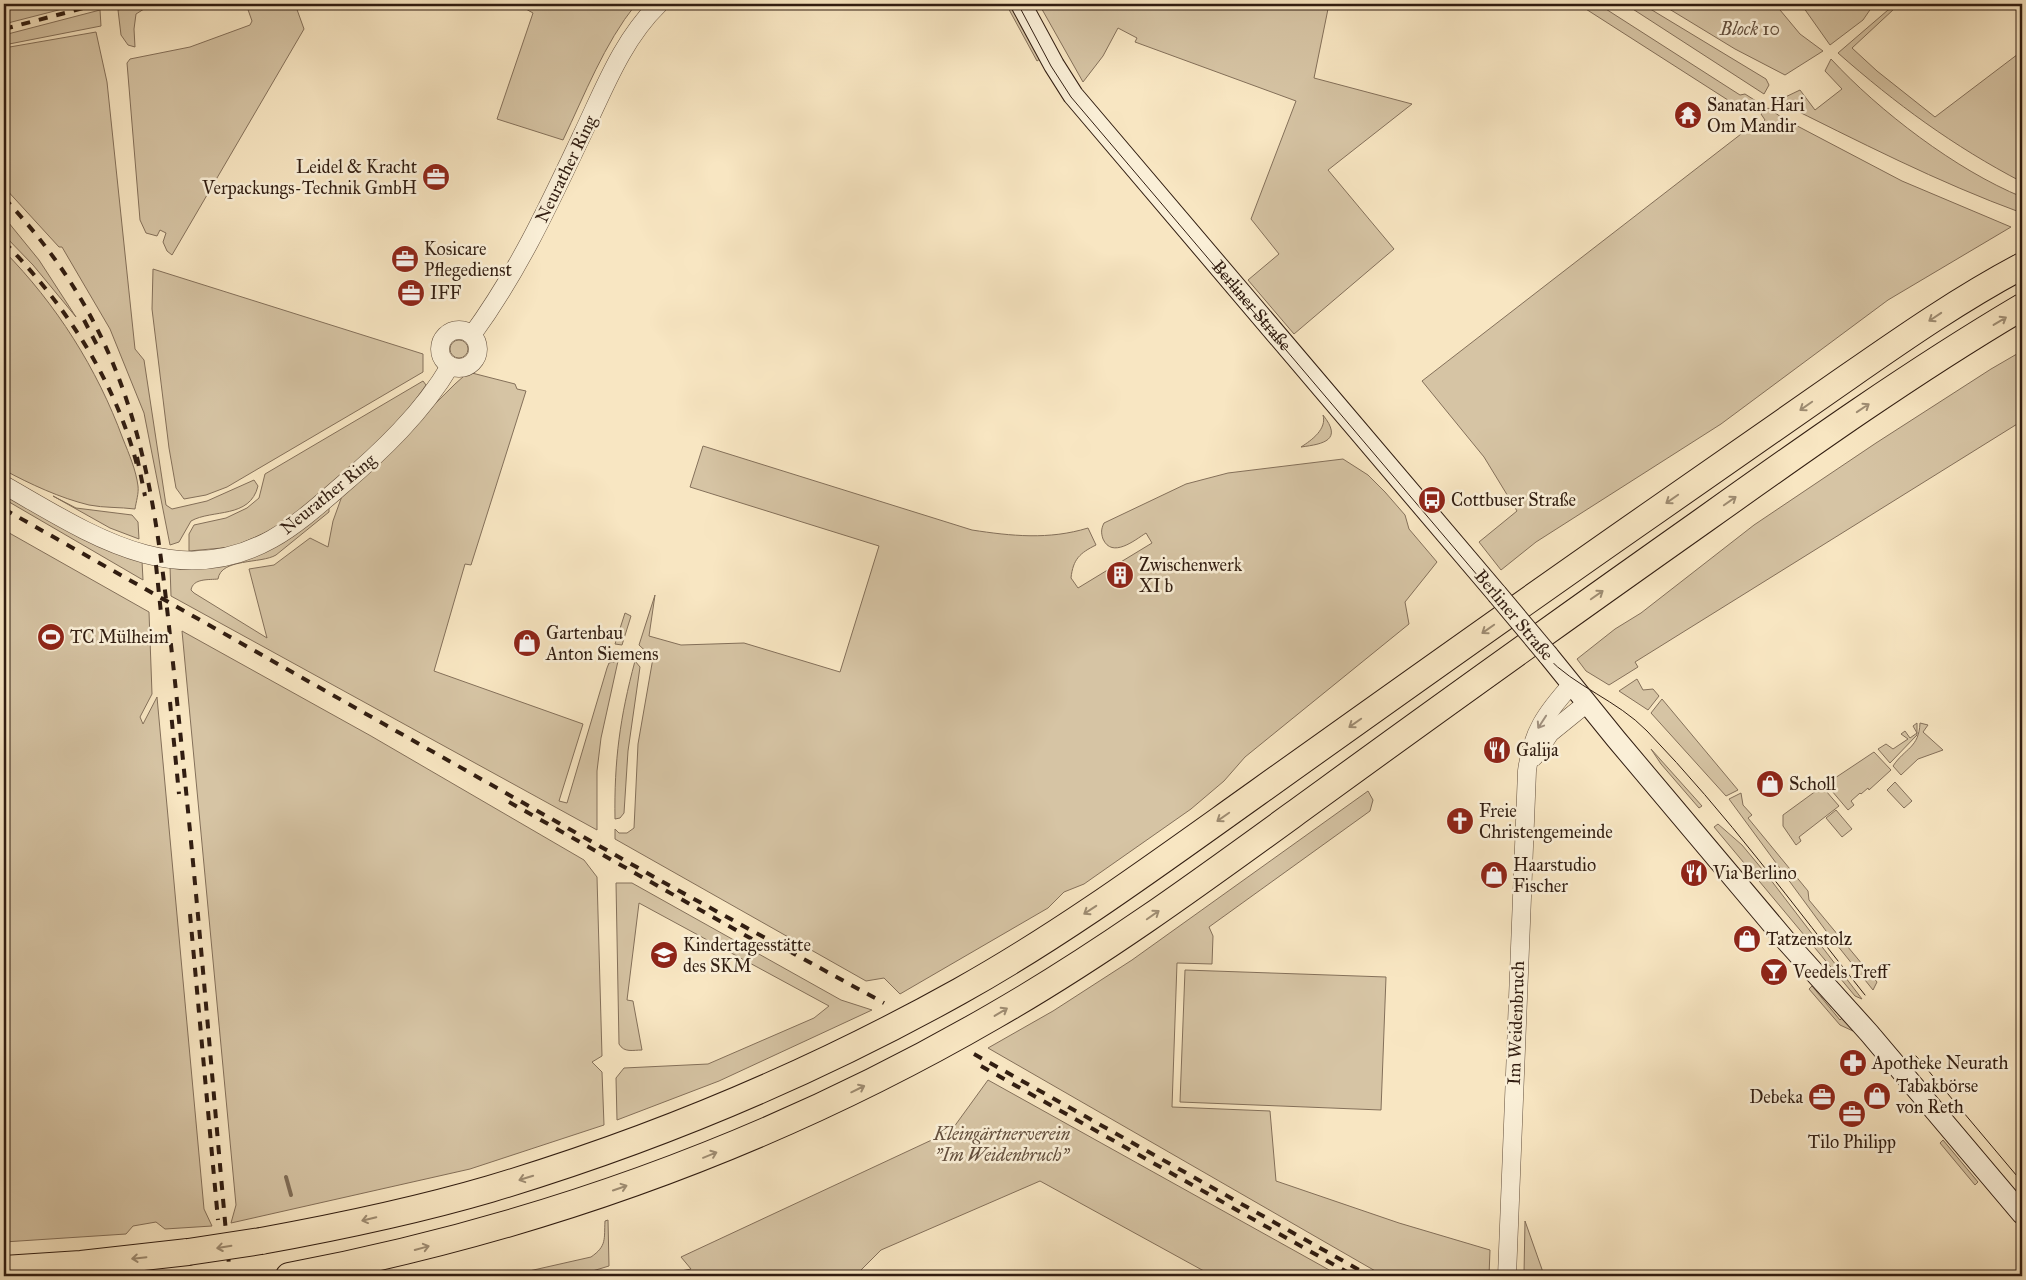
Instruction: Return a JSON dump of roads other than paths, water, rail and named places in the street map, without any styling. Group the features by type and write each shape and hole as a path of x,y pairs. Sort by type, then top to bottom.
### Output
{"highway":[{"path":"4,1269 81,1264 188,1252 261,1241 404,1212 486,1190 572,1163 656,1133 747,1097 878,1035 964,989 1093,909 1570,570 1889,348 1970,294 2022,266"},
{"path":"289,1276 412,1250 496,1228 576,1204 664,1173 812,1111 908,1064 996,1015 1117,940 1566,617 1862,408 2022,307"}],"main road":[{"name":"Berliner Straße","path":"1021,4 1073,95 1548,655 1787,942 1870,1033 2022,1214"}],"street":[{"name":"Neurather Ring","path":"472,335 502,293 523,256 627,44 646,16 659,4"},
{"path":"456,330 465,331 472,335 478,348 474,361 462,368 450,366 441,354 441,344 444,337 456,330"},
{"name":"Neurather Ring","path":"4,485 112,544 140,554 170,559 201,559 234,554 270,540 290,528 359,471 391,440 426,399 450,366"},
{"name":"Im Weidenbruch","path":"1507,1276 1526,771 1529,752 1539,725 1572,684"},
{"path":"1526,771 1550,733 1587,703"}],"waterway":[{"path":"286,1177 291,1195"}],"tram line":[{"path":"1018,4 1051,66 1071,97 1546,656 1557,667 1623,711 1647,731 1732,827 1865,995"},
{"path":"1916,1056 2022,1182"}],"railway":[{"path":"4,29 99,4"},
{"path":"4,198 46,248 80,298 107,349 127,402 143,456 163,573 175,682 230,1276"},
{"path":"4,242 47,291 85,345 116,403 137,465"},
{"path":"84,320 100,351"},
{"path":"137,457 145,496"},
{"path":"4,509 663,882 884,1003"},
{"path":"156,565 161,613"},
{"path":"170,702 179,794"},
{"path":"509,802 766,947"},
{"path":"190,914 218,1220"},
{"path":"974,1054 1370,1276"},
{"path":"981,1066 1354,1276"}],"place":[{"name":"Sanatan Hari Om Mandir","path":"1688,115"},
{"name":"Leidel & Kracht Verpackungs-Technik GmbH","path":"436,177"},
{"name":"Kosicare Pflegedienst","path":"405,259"},
{"name":"IFF","path":"411,293"},
{"name":"Cottbuser Straße","path":"1432,500"},
{"name":"Zwischenwerk XI b","path":"1120,575"},
{"name":"TC Mülheim","path":"51,637"},
{"name":"Gartenbau Anton Siemens","path":"527,643"},
{"name":"Galija","path":"1497,750"},
{"name":"Scholl","path":"1770,784"},
{"name":"Freie Christengemeinde","path":"1460,821"},
{"name":"Via Berlino","path":"1694,873"},
{"name":"Haarstudio Fischer","path":"1494,875"},
{"name":"Tatzenstolz","path":"1747,939"},
{"name":"Kindertagesstätte des SKM","path":"664,955"},
{"name":"Veedels Treff","path":"1774,972"},
{"name":"Apotheke Neurath","path":"1853,1063"},
{"name":"Tabakbörse von Reth","path":"1877,1096"},
{"name":"Debeka","path":"1822,1097"},
{"name":"Tilo Philipp","path":"1852,1114"}],"park label":[{"name":"Block 10","path":"1750,29"},
{"name":"Kleingärtnerverein \"Im Weidenbruch\"","path":"1002,1144"}]}
